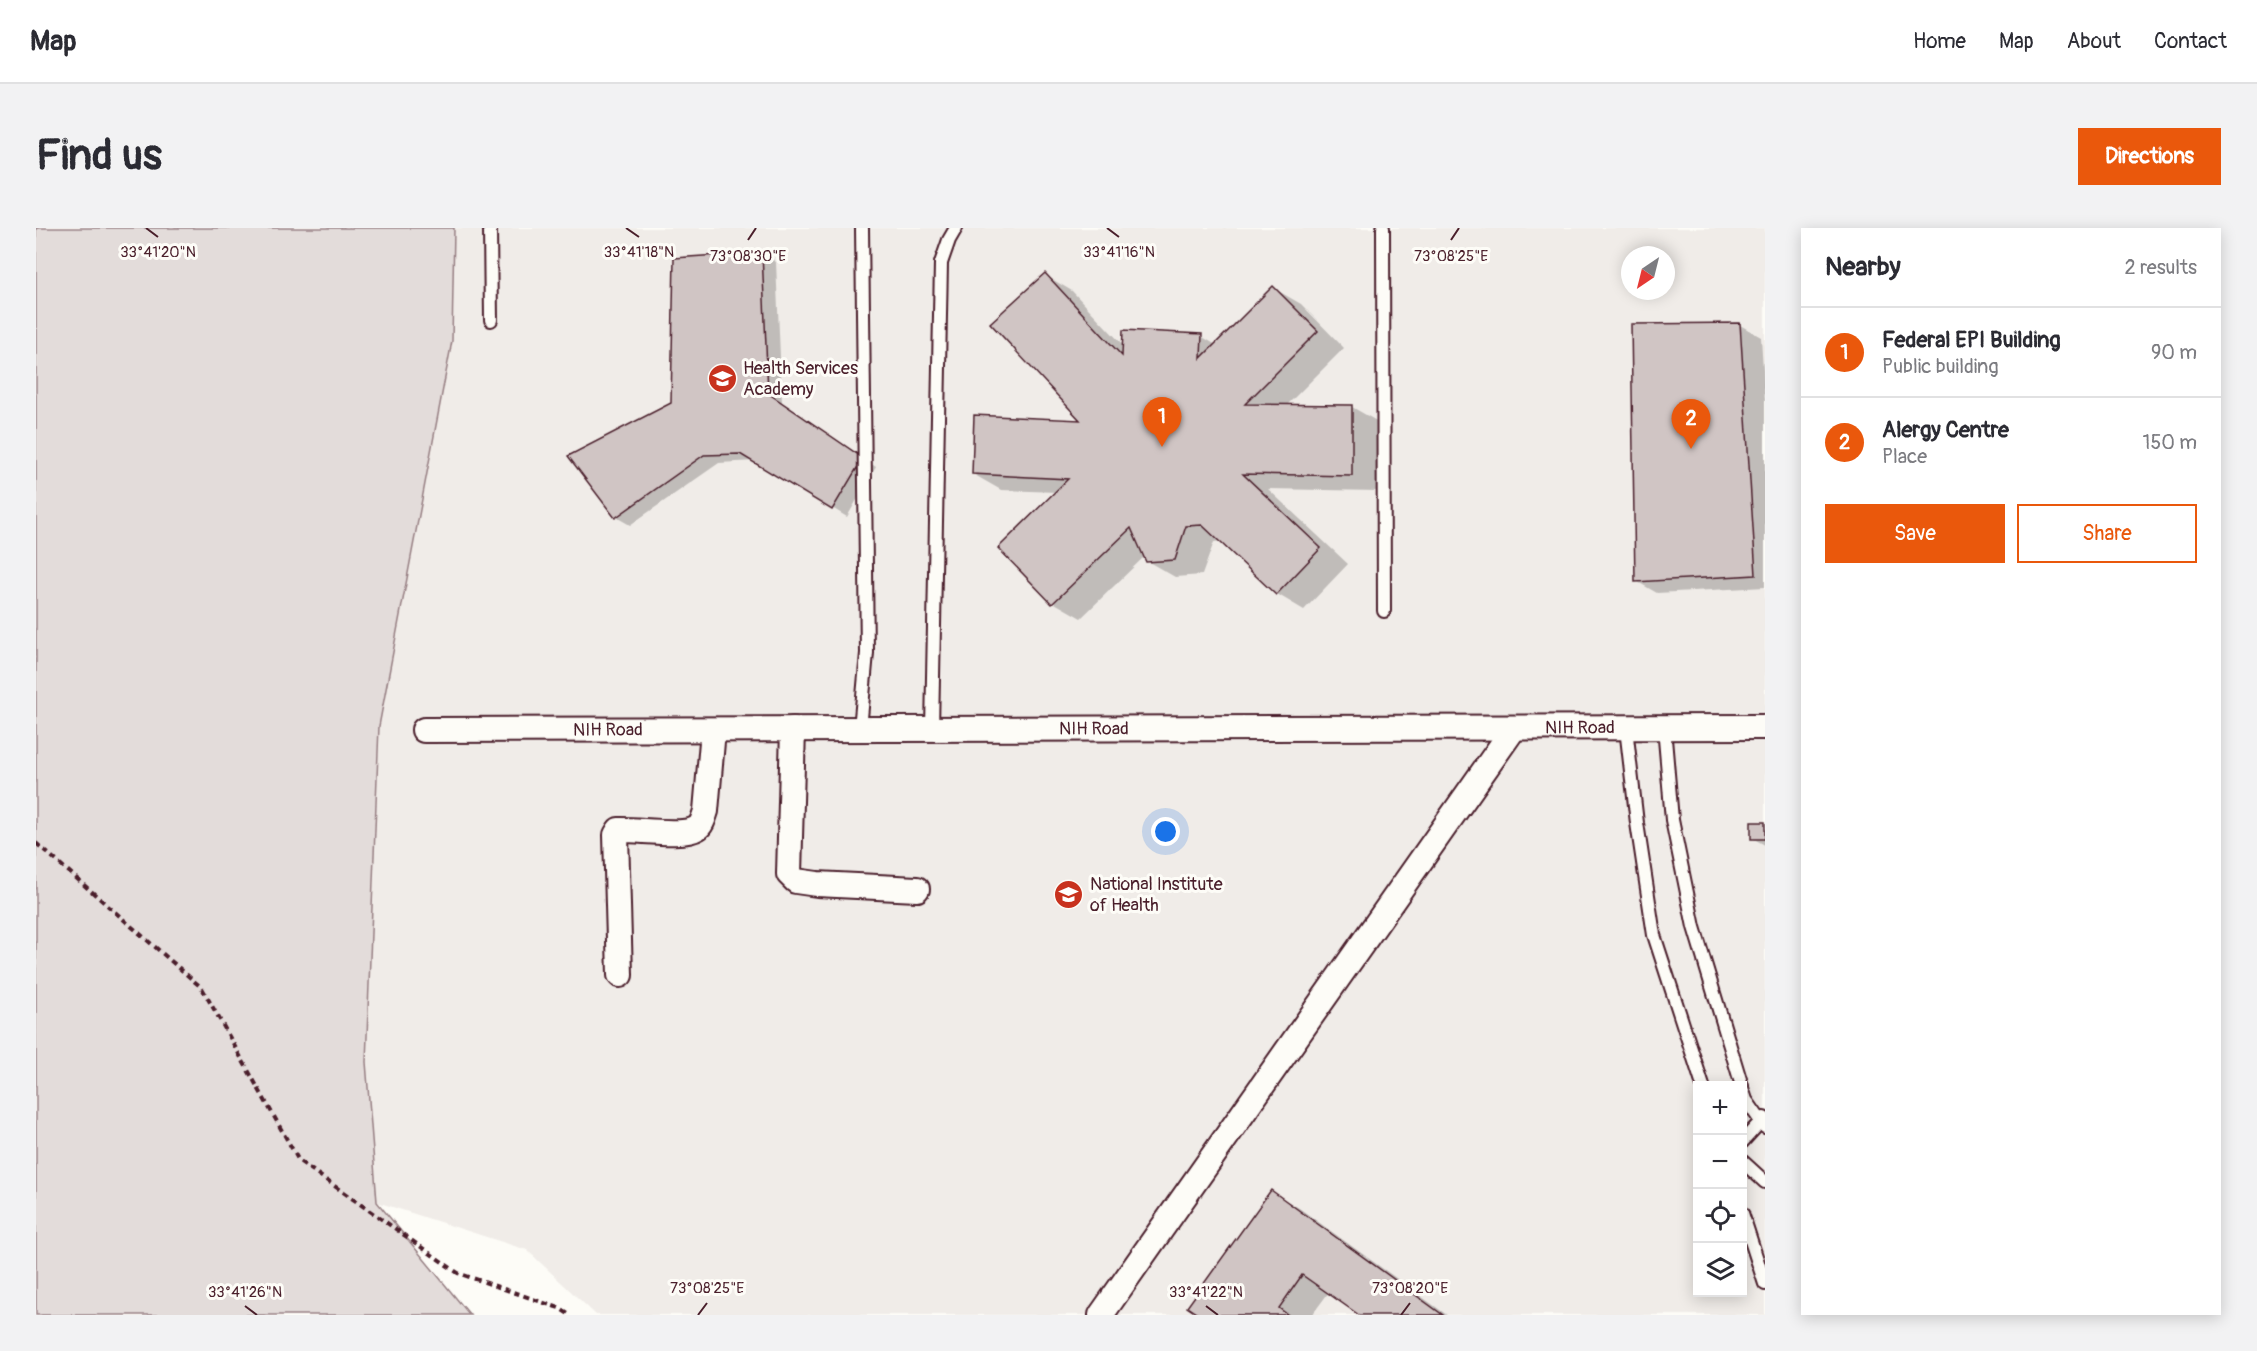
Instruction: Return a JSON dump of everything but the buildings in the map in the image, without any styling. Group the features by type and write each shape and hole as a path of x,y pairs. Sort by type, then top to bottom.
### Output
{"street":[{"name":"NIH Road","path":"424,730 1765,727"},
{"path":"1101,1315 1514,728"},
{"path":"793,729 789,874 796,881 817,884 917,890"},
{"path":"620,975 616,835 619,830 683,832 697,828 702,823 706,811 713,730"}],"lane":[{"path":"490,228 491,320"},
{"path":"860,729 867,653 862,228"},
{"path":"932,729 941,263 956,228"},
{"path":"1383,228 1384,611"},
{"path":"1626,728 1637,823 1654,935 1701,1081"},
{"path":"1664,728 1672,820 1694,927 1740,1081"},
{"path":"1747,1101 1764,1122 1747,1138"},
{"path":"1747,1165 1765,1182"},
{"path":"1747,1226 1765,1284"}],"path":[{"path":"36,843 202,988 299,1161 458,1273 559,1308 570,1315"}],"shaded area":[{"path":"36,228 454,228 452,341 379,726 366,1062 377,1202 470,1315 36,1315"},
{"name":"National Institute of Health","path":"454,228 1765,228 1765,1315 596,1315 527,1250 377,1202 366,1062 379,726 452,341"}],"place":[{"name":"Health Services Academy","path":"722,378"},
{"name":"Federal EPI Building","path":"1162,447"},
{"name":"Alergy Centre","path":"1691,449"},
{"name":"National Institute of Health","path":"1069,894"}]}
